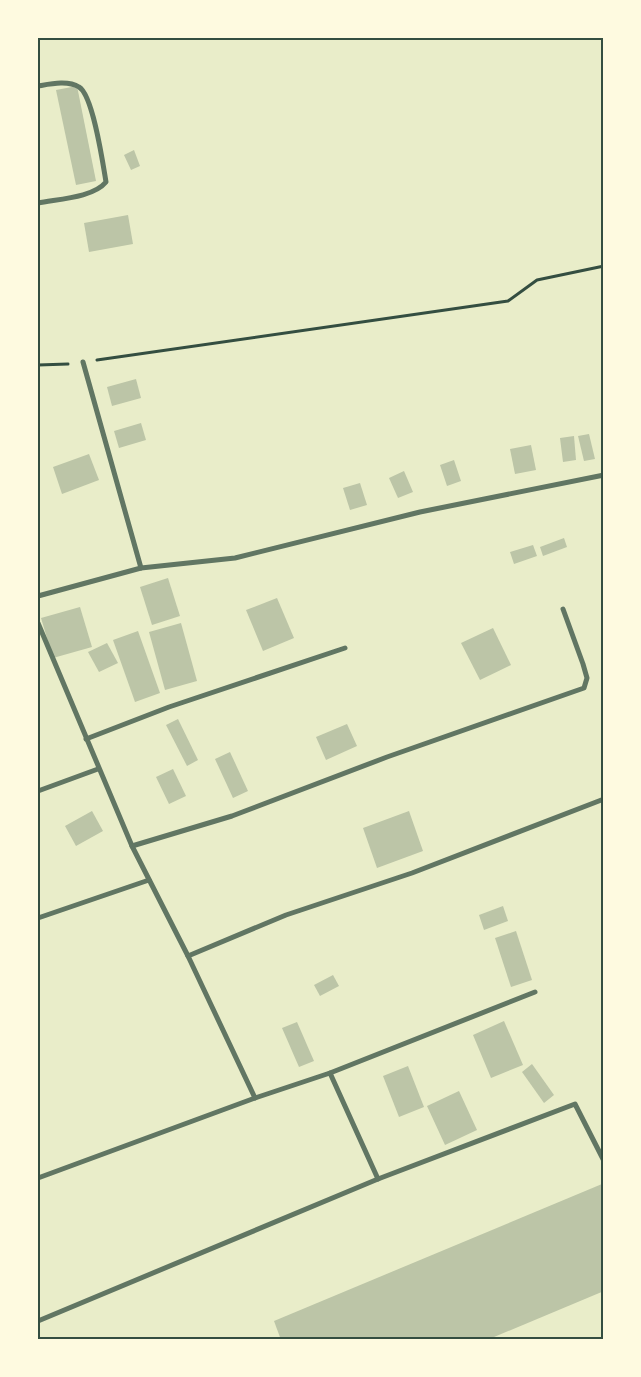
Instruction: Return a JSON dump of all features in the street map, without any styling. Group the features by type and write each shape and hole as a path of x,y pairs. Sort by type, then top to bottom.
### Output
{"street":[{"path":"38,86 59,83 78,86 84,92 92,116 106,182 102,187 82,195 38,202"},
{"path":"82,362 141,568"},
{"path":"38,596 141,568 235,558 420,512 604,475"},
{"path":"132,846 232,816 378,760 584,688 587,678 584,664 563,609"},
{"path":"38,624 132,846 188,956 255,1098"},
{"path":"86,738 169,707 345,648"},
{"path":"38,791 98,769"},
{"path":"188,956 286,915 412,873 604,799"},
{"path":"38,918 149,880"},
{"path":"38,1178 255,1098 330,1073 535,992"},
{"path":"330,1073 378,1179"},
{"path":"38,1321 378,1179 575,1104 604,1161"}],"path":[{"path":"38,365 65,365 508,301 537,280 604,266"}],"building":[{"path":"77,86 96,181 76,185 56,90"},
{"path":"134,150 140,166 131,170 124,155"},
{"path":"128,215 133,244 89,252 84,223"},
{"path":"136,379 141,398 112,406 107,387"},
{"path":"141,423 146,440 119,448 114,431"},
{"path":"589,434 595,459 584,461 578,436"},
{"path":"574,436 576,460 563,462 560,438"},
{"path":"531,445 536,470 515,474 510,449"},
{"path":"89,454 99,480 62,494 53,467"},
{"path":"454,460 461,481 447,486 440,465"},
{"path":"404,471 413,492 398,498 389,478"},
{"path":"360,483 367,505 350,510 343,488"},
{"path":"564,538 567,547 543,556 540,547"},
{"path":"533,545 537,556 514,564 510,552"},
{"path":"168,578 180,616 152,625 140,587"},
{"path":"277,598 294,638 263,651 246,610"},
{"path":"80,607 92,647 53,658 41,618"},
{"path":"181,623 197,681 165,690 149,632"},
{"path":"493,628 511,665 480,680 461,643"},
{"path":"138,631 160,693 135,702 113,640"},
{"path":"107,643 118,663 99,672 88,652"},
{"path":"178,719 198,760 187,766 166,725"},
{"path":"347,724 357,746 326,760 316,737"},
{"path":"230,752 248,791 233,798 215,759"},
{"path":"173,769 186,796 169,804 156,777"},
{"path":"92,811 103,831 76,846 65,826"},
{"path":"409,811 423,851 377,868 363,828"},
{"path":"503,906 508,921 484,930 479,915"},
{"path":"516,931 532,980 511,987 495,938"},
{"path":"333,975 339,986 320,996 314,985"},
{"path":"504,1021 523,1065 491,1078 473,1035"},
{"path":"297,1022 314,1061 299,1067 282,1028"},
{"path":"532,1064 554,1095 544,1103 522,1072"},
{"path":"408,1066 424,1107 399,1117 383,1076"},
{"path":"459,1091 477,1130 445,1145 427,1106"},
{"path":"602,1184 604,1189 604,1291 487,1340 281,1340 274,1321"}]}
